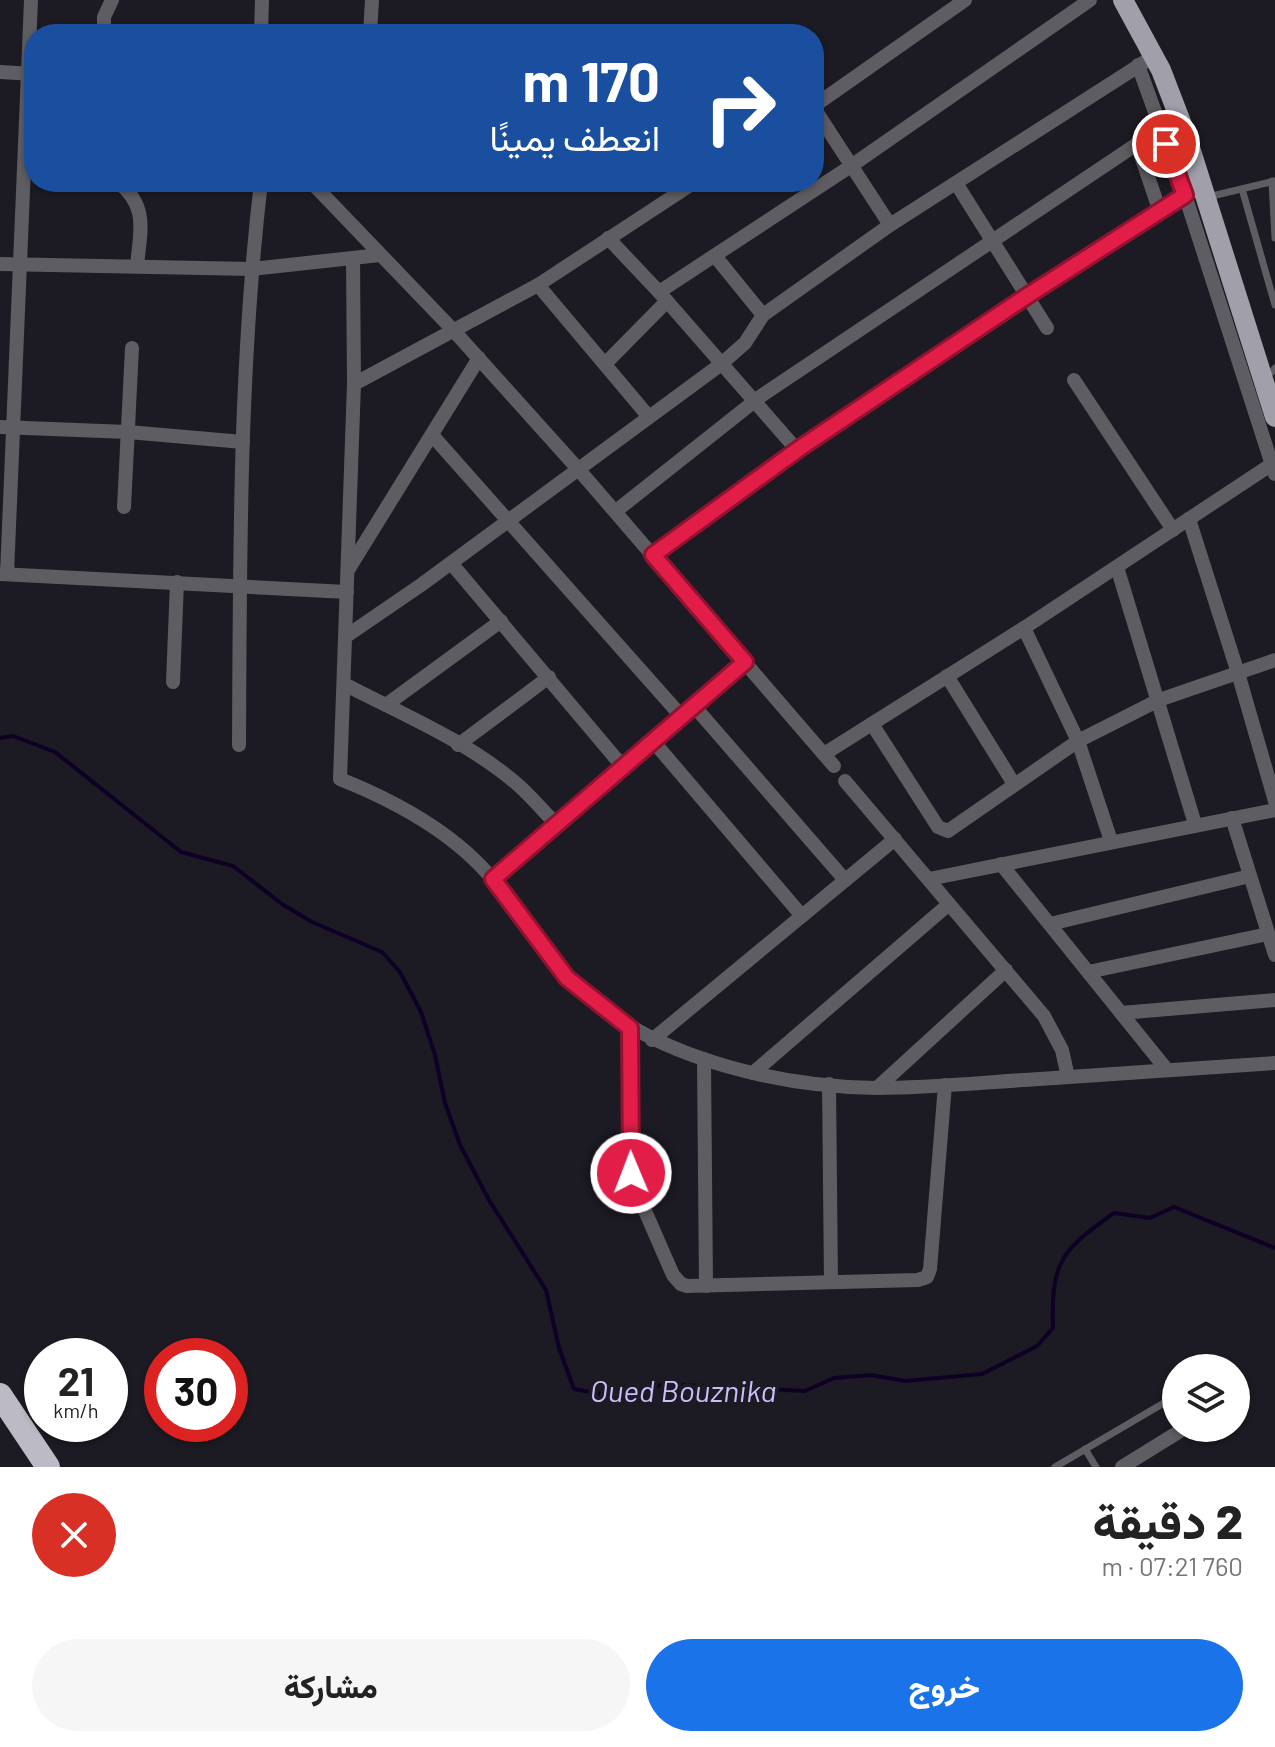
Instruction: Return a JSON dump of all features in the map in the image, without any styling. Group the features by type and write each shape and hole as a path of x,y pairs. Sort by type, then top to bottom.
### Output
{"highway":[{"path":"0,1395 48,1467"}],"main road":[{"path":"1123,0 1146,60 1182,123 1275,417"},
{"path":"1137,0 1178,82 1202,193 1274,374"}],"street":[{"path":"31,0 31,24"},
{"path":"104,24 112,0"},
{"path":"261,24 262,0"},
{"path":"371,24 372,0"},
{"path":"824,100 965,0"},
{"path":"824,184 1090,0"},
{"path":"320,192 454,331 479,358 579,470 616,511 829,760 872,724 1274,467 1202,193 1162,133 1146,60 890,225 763,315 745,343 720,365 579,470 451,563 345,637"},
{"path":"0,72 24,74"},
{"path":"824,123 890,225"},
{"path":"616,511 754,402 1137,144 1182,123"},
{"path":"1137,144 1159,209"},
{"path":"956,183 1047,328"},
{"path":"24,192 7,427 4,574 347,592"},
{"path":"128,192 139,203 141,224 137,266"},
{"path":"239,745 243,442 251,269 260,192"},
{"path":"354,384 538,285 679,192"},
{"path":"605,364 663,297 715,256 812,192"},
{"path":"653,555 797,450 1027,296 1159,209 1202,193"},
{"path":"608,238 797,450"},
{"path":"0,264 251,269 380,255"},
{"path":"715,256 763,315"},
{"path":"353,259 354,384 340,779 365,789 441,832 468,854 493,879 567,978 630,1028 652,1040 753,1073 829,1084 877,1088 945,1085 1275,1063"},
{"path":"538,285 649,417"},
{"path":"124,507 132,348"},
{"path":"348,571 479,358"},
{"path":"1074,380 1173,530"},
{"path":"7,427 128,432 243,442"},
{"path":"432,435 682,717"},
{"path":"1189,519 1275,801"},
{"path":"451,563 623,767"},
{"path":"1117,567 1195,824"},
{"path":"173,682 177,582"},
{"path":"386,705 501,621"},
{"path":"1024,628 1078,741 1111,841"},
{"path":"872,724 941,830 952,829 1078,741 1159,700 1275,660"},
{"path":"493,879 745,662"},
{"path":"947,676 1014,784"},
{"path":"458,745 549,677"},
{"path":"344,684 458,745 516,784 556,824"},
{"path":"694,706 845,880"},
{"path":"653,741 802,916"},
{"path":"845,781 1050,1025 1062,1050 1068,1077"},
{"path":"929,879 1275,810"},
{"path":"1232,818 1275,955"},
{"path":"652,1040 895,839"},
{"path":"1001,864 1167,1070"},
{"path":"1050,924 1250,876"},
{"path":"753,1073 949,904"},
{"path":"1088,972 1268,934"},
{"path":"877,1088 1006,970"},
{"path":"1121,1013 1275,1000"},
{"path":"630,1028 632,1181 676,1281 687,1286 922,1280 929,1273 945,1085"},
{"path":"704,1059 706,1286"},
{"path":"829,1084 831,1282"},
{"path":"1122,1467 1162,1442"}],"lane":[{"path":"1202,193 1242,189 1273,181 1275,238"},
{"path":"1242,189 1275,305"},
{"path":"1055,1467 1162,1404"},
{"path":"1085,1449 1096,1467"}],"waterway":[{"name":"Oued Bouznika","path":"0,738 13,736 55,752 181,852 233,866 282,904 312,922 382,952 400,972 421,1012 435,1055 445,1103 460,1145 489,1200 546,1290 559,1348 574,1389 607,1395 666,1384 805,1391 834,1378 871,1375 905,1381 982,1374 1037,1346 1053,1328 1054,1287 1063,1260 1071,1248 1114,1213 1150,1218 1174,1207 1275,1248"}],"route":[{"path":"631,1173 630,1028 567,978 493,879 745,662 653,555 800,448 1159,209 1185,195 1166,144"}]}
